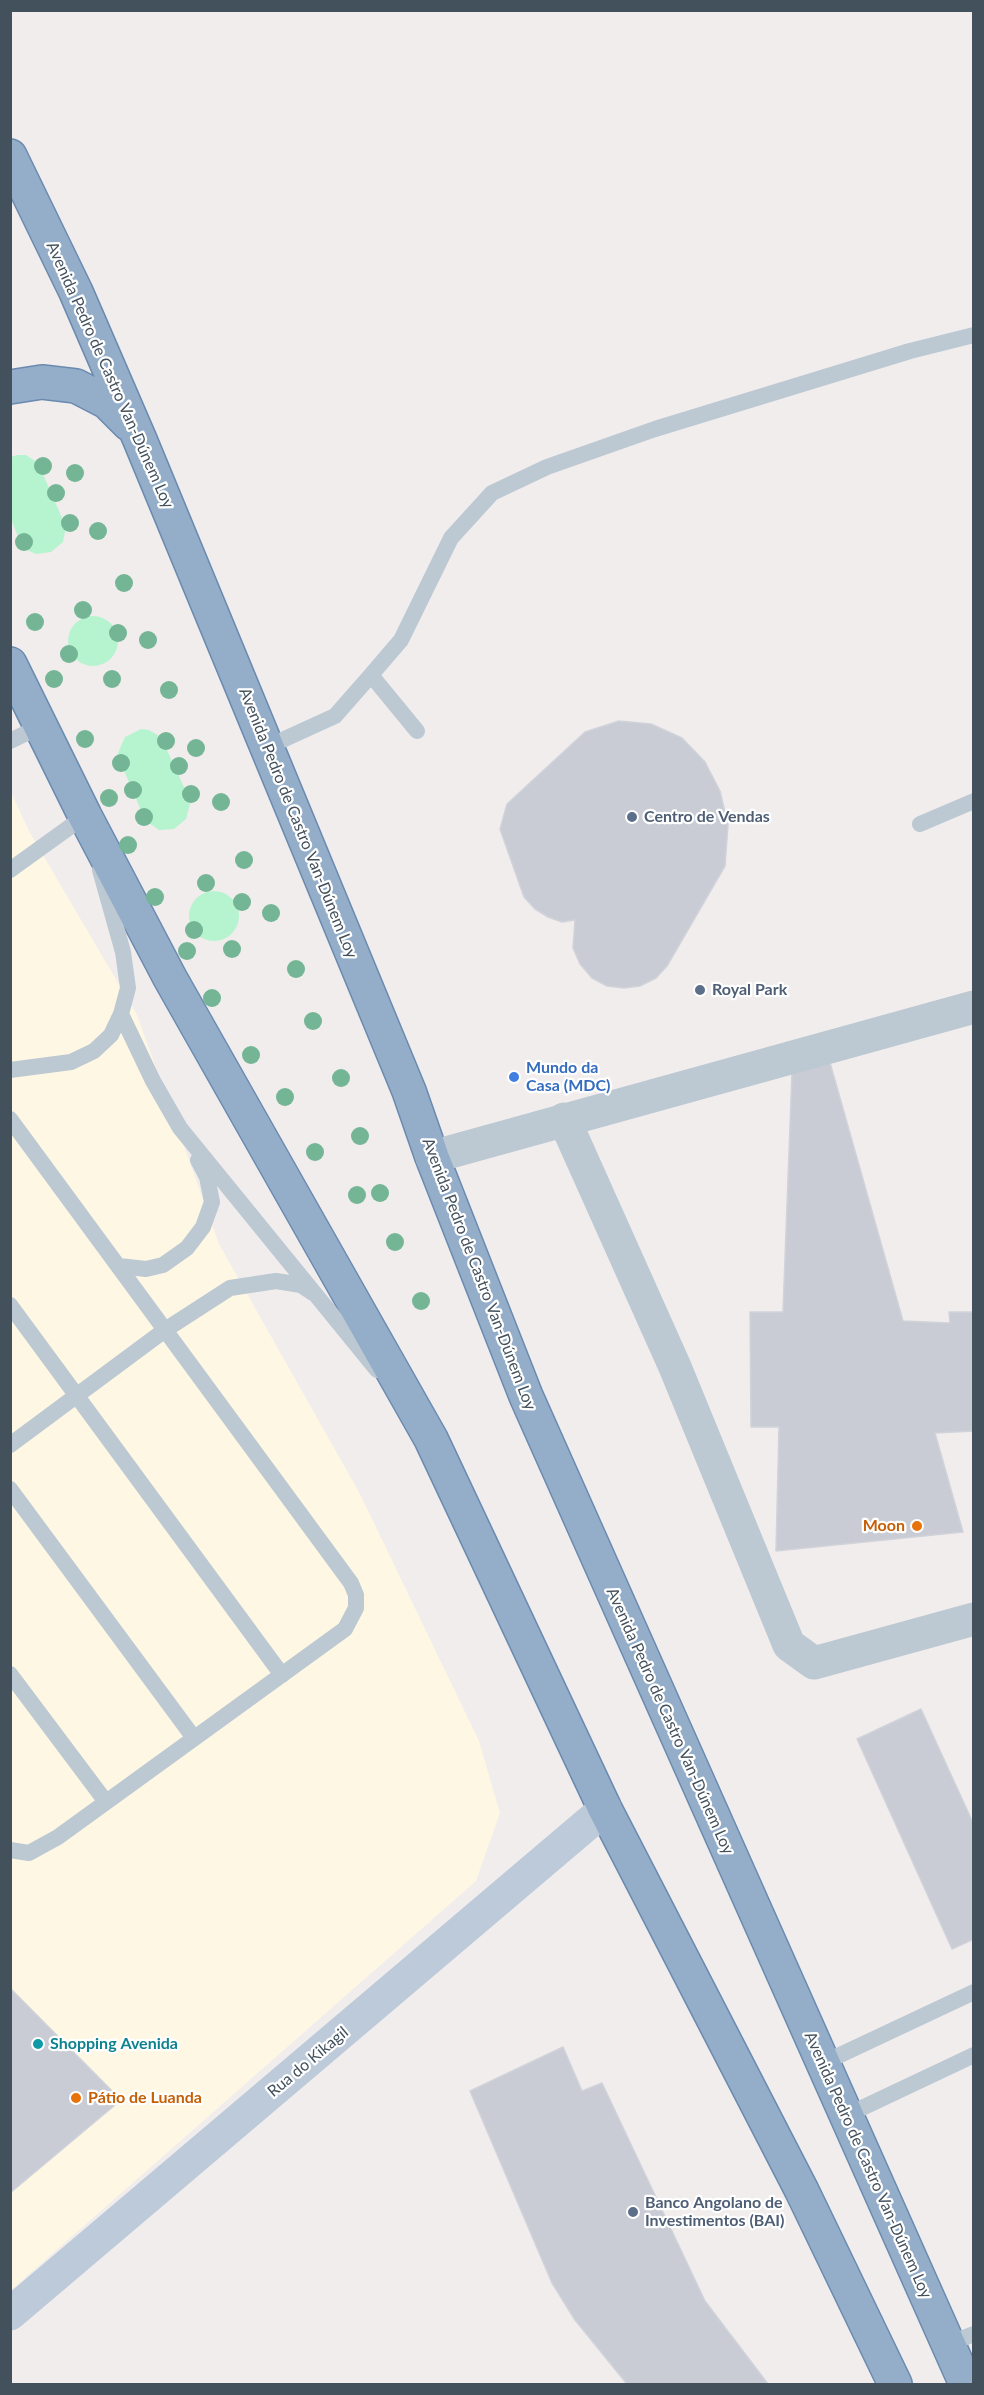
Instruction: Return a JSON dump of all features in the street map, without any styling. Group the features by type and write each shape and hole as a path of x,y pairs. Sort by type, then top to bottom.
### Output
{"highway":[{"name":"Avenida Pedro de Castro Van-Dúnem Loy","path":"10,156 76,292 140,440 409,1091 432,1157 526,1396 845,2115 961,2339 966,2385"},
{"path":"10,387 42,382 76,386 99,397 120,413 140,440"},
{"path":"10,664 85,816 170,978 431,1439 605,1809 802,2191 895,2385"}],"main road":[{"name":"Rua do Kikagil","path":"10,2313 605,1809"}],"street":[{"path":"432,1157 974,1007"},
{"path":"564,1119 675,1367 789,1645 814,1663 974,1619"}],"lane":[{"path":"267,747 335,716 401,640 451,538 492,493 547,467 655,429 910,351 974,335"},
{"path":"371,675 417,731"},
{"path":"10,741 41,726"},
{"path":"920,824 974,801"},
{"path":"10,870 85,816 123,952 128,988 121,1014 111,1035 94,1052 71,1062 10,1070"},
{"path":"119,1266 146,1269 163,1265 187,1248 203,1227 212,1202 207,1177 148,1072 121,1014"},
{"path":"10,1119 351,1583 356,1595 352,1620 345,1629 39,1850 29,1853 10,1850"},
{"path":"180,1128 318,1295 431,1439"},
{"path":"10,1445 165,1330 230,1288 276,1281 301,1286 318,1295"},
{"path":"10,1305 282,1675"},
{"path":"10,1489 194,1738"},
{"path":"10,1674 106,1803"},
{"path":"822,2063 974,1992"},
{"path":"845,2115 974,2055"}],"shaded area":[{"path":"10,790 30,833 137,1015 219,1244 360,1494 479,1741 500,1813 476,1881 11,2290"}],"green space":[{"path":"26,455 38,463 66,527 63,542 51,552 36,554 27,550 21,544 11,519 11,457"},
{"path":"93,616 111,623 118,641 111,659 93,666 75,659 68,641 75,623"},
{"path":"141,729 149,730 161,737 188,796 190,804 186,819 174,829 159,830 145,820 120,761 118,753 125,737"},
{"path":"214,891 232,898 239,916 232,934 214,941 196,934 189,916 196,898"}],"building":[{"path":"619,721 651,724 682,738 705,762 720,791 728,825 725,866 667,966 656,978 640,986 624,988 607,986 592,978 580,964 573,948 575,920 562,922 548,917 535,909 524,897 500,829 507,804 585,732"},
{"path":"829,1059 903,1321 950,1323 949,1312 974,1312 974,1431 935,1433 963,1532 776,1551 779,1427 751,1427 750,1312 783,1312 792,1072"},
{"path":"921,1709 974,1825 974,1939 952,1949 857,1739"},
{"name":"Shopping Avenida","path":"10,1988 121,2100 10,2193"},
{"path":"563,2047 582,2091 602,2083 705,2301 768,2384 627,2384 575,2320 552,2283 470,2091"}],"place":[{"name":"Centro de Vendas","path":"632,817"},
{"name":"Royal Park","path":"700,990"},
{"name":"Mundo da Casa (MDC)","path":"514,1077"},
{"name":"Moon","path":"917,1526"},
{"name":"Shopping Avenida","path":"38,2044"},
{"name":"Pátio de Luanda","path":"76,2098"},
{"name":"Banco Angolano de Investimentos (BAI)","path":"633,2212"}]}
